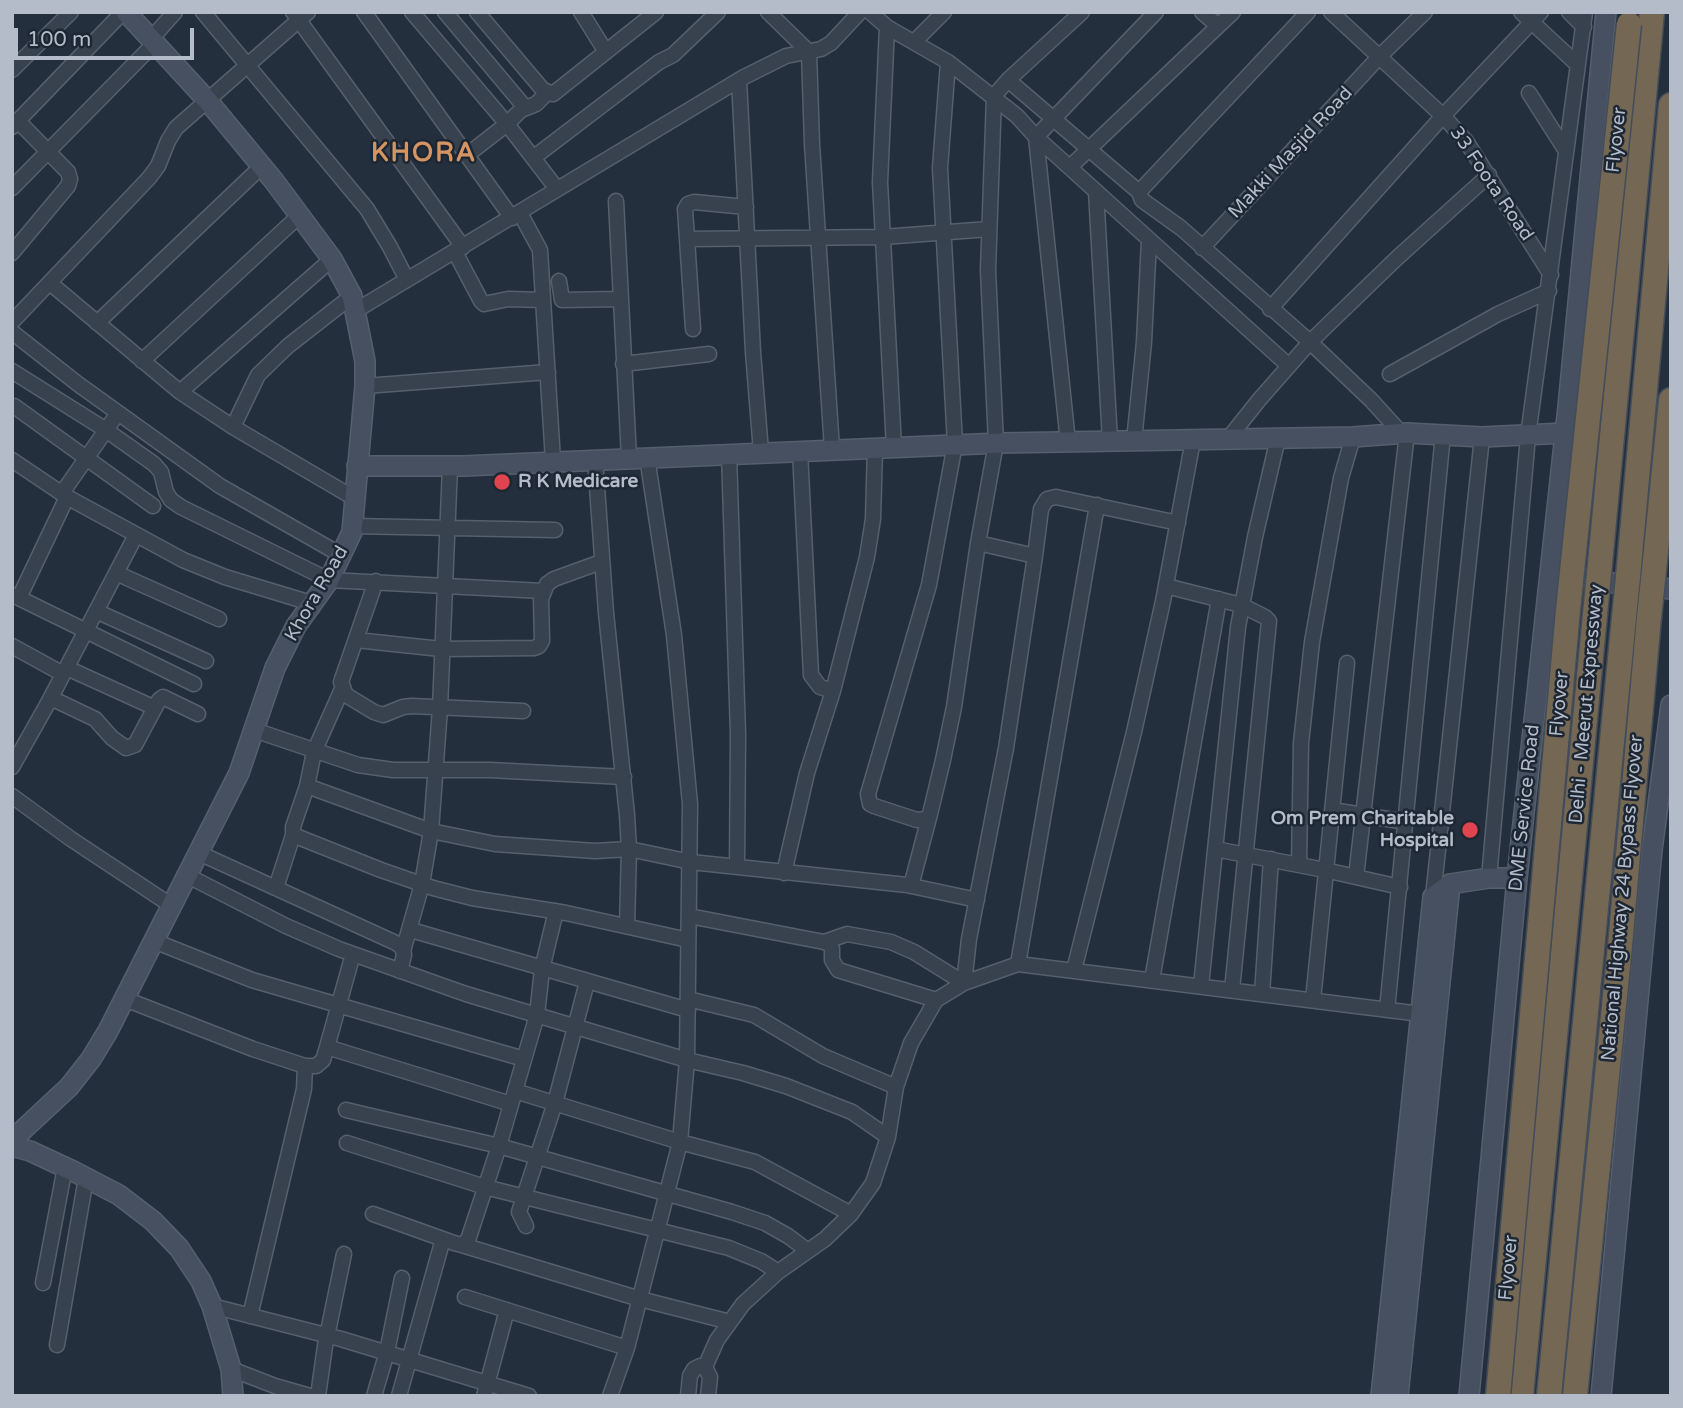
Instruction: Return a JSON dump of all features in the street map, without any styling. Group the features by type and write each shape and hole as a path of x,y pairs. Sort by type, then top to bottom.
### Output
{"highway":[{"name":"Delhi - Meerut Expressway","path":"1521,1396 1652,12"},
{"name":"Flyover","path":"1497,1396 1568,610 1629,18"},
{"name":"Delhi - Meerut Expressway","path":"1549,1396 1671,105"},
{"name":"National Highway 24 Bypass Flyover","path":"1575,1396 1620,946 1662,585 1671,400"}],"street":[{"path":"12,70 72,12"},
{"path":"12,253 68,186 70,179 68,172 48,151 15,124 125,12"},
{"name":"Khora Road","path":"12,1140 69,1087 92,1059 239,773 275,668 296,626 329,580 352,533 365,386 365,361 353,303 331,259 262,166 207,100 125,12"},
{"path":"12,188 153,41 175,12"},
{"path":"203,12 368,209 407,280"},
{"path":"364,12 467,155 535,236 540,250 553,461"},
{"path":"412,12 507,124 557,190"},
{"path":"445,12 522,102 522,110"},
{"path":"477,12 547,93 553,94 559,92 646,15"},
{"path":"581,12 606,51"},
{"path":"533,158 659,62 673,55 718,12"},
{"path":"768,12 809,51 832,449"},
{"path":"233,427 258,376 288,346 353,303 407,280 739,80 776,61 821,49 831,43 860,12"},
{"path":"870,12 887,27 948,62 994,96 1017,116 1035,138 1289,366"},
{"path":"915,41 944,12"},
{"path":"911,886 954,706 996,443 988,270 994,96 1082,12"},
{"path":"1035,138 1156,12"},
{"path":"1202,12 1218,26"},
{"path":"1070,167 1233,12"},
{"path":"1139,192 1308,12"},
{"name":"33 Foota Road","path":"1331,12 1443,116 1466,141 1551,275"},
{"name":"Makki Masjid Road","path":"1202,248 1379,57 1425,12"},
{"path":"1489,878 1528,436 1584,20 1569,12"},
{"name":"DME Service Road","path":"1469,1396 1517,878 1565,433 1606,12"},
{"path":"12,322 149,178 158,166 167,141 176,128 300,15 459,249 481,301 484,304 508,299 543,300"},
{"path":"1270,309 1531,15 1578,65"},
{"path":"784,873 807,774 833,691 867,557 885,447 880,182 887,27"},
{"path":"930,814 926,819 917,820 870,804 868,794 929,584 955,444 940,168 948,62"},
{"path":"739,80 761,452"},
{"path":"1008,80 1139,192 1142,200 1181,228 1310,342 1404,433"},
{"path":"467,155 547,93"},
{"path":"1529,93 1566,151"},
{"path":"1035,138 1068,442"},
{"path":"97,323 262,166"},
{"path":"1228,439 1310,342 1489,175"},
{"path":"1096,191 1110,441"},
{"path":"610,1396 627,1348 680,1142 687,1060 691,862 685,735 674,635 638,457 623,364 616,201"},
{"path":"694,329 685,209 688,204 694,202 746,207"},
{"path":"142,361 300,215"},
{"path":"688,239 883,237 989,229"},
{"path":"1134,440 1144,342 1149,240"},
{"path":"180,392 331,259"},
{"path":"559,281 562,300 620,299"},
{"path":"50,283 180,392 233,427 354,498"},
{"path":"1390,374 1498,314 1549,291"},
{"path":"12,332 220,486 341,555"},
{"path":"623,364 709,354"},
{"path":"12,371 106,430 154,464 161,472 171,500 181,507 329,580 543,591"},
{"path":"365,386 548,372"},
{"path":"14,406 153,506"},
{"path":"118,413 65,495 15,596 194,684"},
{"path":"357,466 450,466 955,444 1353,437 1404,433 1482,438 1565,433"},
{"path":"1356,877 1404,433"},
{"path":"1387,1010 1443,435"},
{"path":"1299,865 1301,743 1312,642 1338,491 1353,437"},
{"path":"1200,986 1228,700 1241,605 1278,438"},
{"path":"1398,1396 1423,1076 1421,1014 1482,438"},
{"path":"1074,970 1134,732 1194,440"},
{"path":"800,451 811,675 820,687 833,691"},
{"path":"729,454 738,734 737,867"},
{"path":"595,459 601,562 629,849 627,926"},
{"path":"13,462 65,495 183,559 225,577 312,603"},
{"path":"400,971 422,884 431,831 440,708 450,466"},
{"path":"964,983 1006,748 1041,509 1047,499 1056,496 1178,523"},
{"path":"1018,964 1097,505"},
{"path":"352,526 555,530"},
{"path":"12,767 136,535"},
{"path":"978,543 1035,556"},
{"path":"356,640 441,649 534,648 542,641 543,591 554,579 601,562"},
{"path":"116,573 219,620"},
{"path":"1550,576 1662,585"},
{"path":"376,581 341,682 346,695 383,715 403,706 523,711"},
{"path":"1166,586 1241,605 1269,621 1232,990"},
{"path":"1152,980 1219,599"},
{"path":"96,611 206,661"},
{"path":"12,646 155,708"},
{"path":"1313,1000 1348,663"},
{"path":"276,888 307,786 314,752 342,689"},
{"path":"51,698 95,719 112,738 126,748 135,745 163,697 198,715"},
{"path":"1601,1396 1652,850 1669,757 1671,705"},
{"path":"254,730 358,765 393,770 490,770 624,777"},
{"path":"307,786 431,831 495,844 594,851 629,849 691,862 784,873 850,877 977,900"},
{"path":"12,796 172,906"},
{"path":"1332,810 1406,822"},
{"path":"293,835 381,870 472,898 556,911 688,940"},
{"path":"1652,850 1671,836"},
{"path":"1214,849 1400,887"},
{"path":"199,853 396,943 403,951"},
{"path":"1262,994 1271,859"},
{"path":"188,876 286,926 353,954 537,1015 687,1060 743,1073 822,1099 852,1112 888,1137"},
{"path":"1433,897 1450,884 1489,878 1517,878"},
{"path":"1381,1396 1450,884"},
{"path":"462,1245 468,1240 499,1146 537,1015 542,969 556,911"},
{"path":"689,916 830,944 832,960 838,970 936,1000"},
{"path":"411,930 587,982 688,1004 754,1014 823,1056 896,1087"},
{"path":"824,942 848,934 891,942 914,952 964,983"},
{"path":"154,941 252,980 524,1059"},
{"path":"125,999 304,1066 316,1066 323,1060 353,954"},
{"path":"705,1367 717,1340 743,1304 778,1272 808,1251 851,1214 873,1183 888,1137 896,1087 911,1044 936,1000 964,983 1018,964 1421,1014"},
{"path":"526,1226 519,1212 555,1103 587,982"},
{"path":"327,1047 513,1098 555,1103 755,1162 851,1214"},
{"path":"250,1316 304,1089 304,1066"},
{"path":"346,1110 499,1146 765,1223 808,1251"},
{"path":"347,1143 485,1187 659,1229 747,1254 778,1272"},
{"path":"12,1146 65,1167 119,1195 153,1221 179,1248 201,1281 212,1306 231,1369 233,1396"},
{"path":"43,1283 65,1167"},
{"path":"57,1345 86,1178"},
{"path":"373,1214 443,1239 640,1299 730,1322"},
{"path":"399,1396 443,1239"},
{"path":"318,1396 344,1254"},
{"path":"374,1396 387,1352 402,1279"},
{"path":"465,1297 627,1348"},
{"path":"212,1306 387,1352 486,1389 529,1396"},
{"path":"486,1389 507,1310"},
{"path":"688,1396 690,1376 694,1369 705,1367"},
{"path":"705,1367 710,1377 708,1396"},
{"path":"231,1369 310,1396"}],"place":[{"name":"R K Medicare","path":"502,482"},
{"name":"Om Prem Charitable Hospital","path":"1470,830"}],"district":[{"name":"KHORA","path":"424,154"}]}
